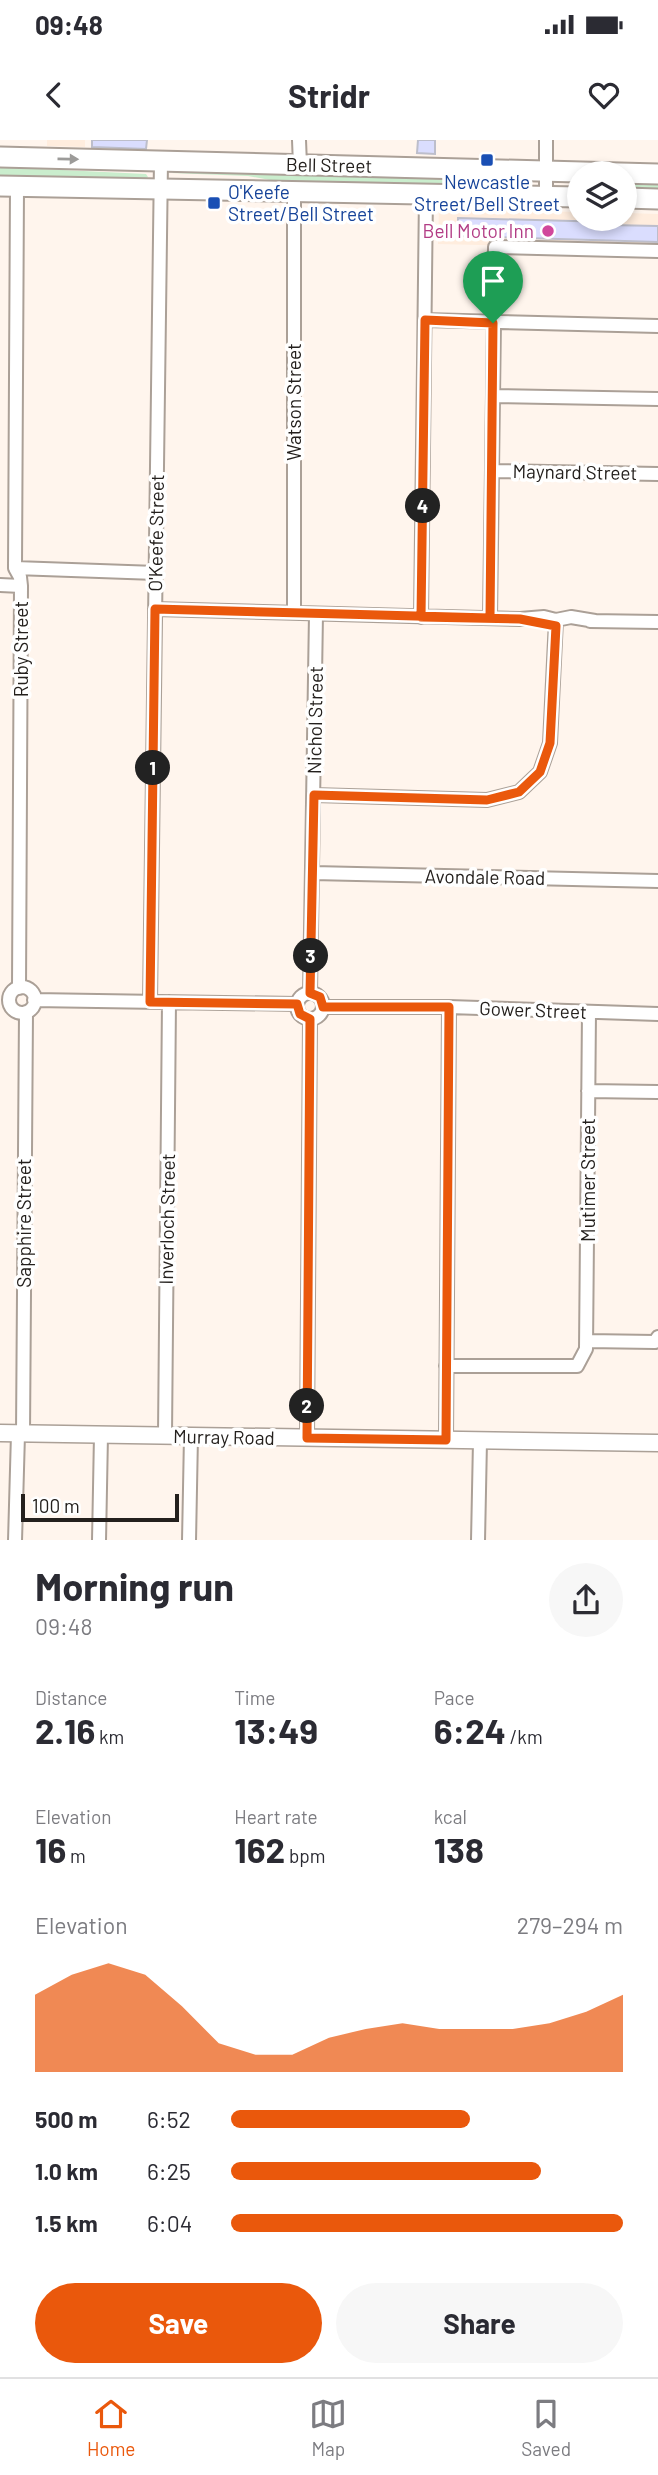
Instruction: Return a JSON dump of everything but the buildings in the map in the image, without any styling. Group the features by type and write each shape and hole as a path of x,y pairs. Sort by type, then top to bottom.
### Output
{"highway":[{"name":"Bell Street","path":"0,158 658,174"},
{"name":"Bell Street","path":"8,186 567,198"},
{"path":"637,198 658,199"}],"main road":[{"name":"Murray Road","path":"0,1433 658,1443"}],"street":[{"path":"299,140 300,165"},
{"path":"545,197 546,140"},
{"name":"O'Keefe Street","path":"150,1002 161,161"},
{"name":"Ruby Street","path":"8,186 15,568 22,586 19,988"},
{"name":"Watson Street","path":"294,612 295,191"},
{"path":"421,617 426,194"},
{"path":"490,618 495,247 658,251"},
{"path":"425,320 658,326"},
{"path":"493,396 658,399"},
{"name":"Maynard Street","path":"492,471 658,474"},
{"path":"15,568 156,572"},
{"path":"0,585 22,586"},
{"path":"155,609 421,617 539,617 556,623 571,617 595,621 658,622"},
{"name":"Nichol Street","path":"310,993 316,614"},
{"path":"314,795 487,800 519,792 540,772 550,743 556,623"},
{"name":"Avondale Road","path":"313,873 658,881"},
{"path":"19,988 28,989 34,1000 32,1007 26,1012 16,1011 4,999 19,988"},
{"path":"310,993 320,997 323,1007 319,1015 310,1019 300,1014 297,1004 301,997 310,993"},
{"path":"34,1000 297,1004"},
{"name":"Inverloch Street","path":"165,1436 169,1002"},
{"name":"Gower Street","path":"323,1007 449,1007 658,1014"},
{"path":"446,1440 449,1007"},
{"name":"Sapphire Street","path":"15,1540 20,1434 26,1012"},
{"name":"Mutimer Street","path":"586,1345 589,1012"},
{"path":"307,1438 310,1019"},
{"path":"588,1091 658,1092"},
{"path":"446,1366 577,1367 586,1345 657,1342"},
{"path":"99,1540 101,1435"},
{"path":"189,1540 191,1436"},
{"path":"478,1540 480,1441"}],"shaded area":[{"path":"47,140 85,140 85,147 47,146"},
{"name":"Bell Motor Inn","path":"439,209 567,212 567,231 637,231 637,213 658,214 658,249 438,244"}],"green space":[{"path":"0,167 146,174 148,177 0,176"},
{"path":"178,170 441,177 523,182 529,185 524,188 276,181 248,176 172,173"},
{"path":"637,181 658,182 658,192 637,191"}],"place":[{"name":"Newcastle Street/Bell Street","path":"487,160"},
{"name":"O'Keefe Street/Bell Street","path":"214,203"},
{"name":"Bell Motor Inn","path":"548,231"}],"route":[{"path":"493,323 425,320 421,617 520,619 556,626 550,743 540,772 519,792 487,800 314,795 310,993 320,997 323,1007 449,1007 446,1440 307,1438 310,1019 300,1014 297,1004 150,1002 155,609 421,617 490,618 493,323"}]}
